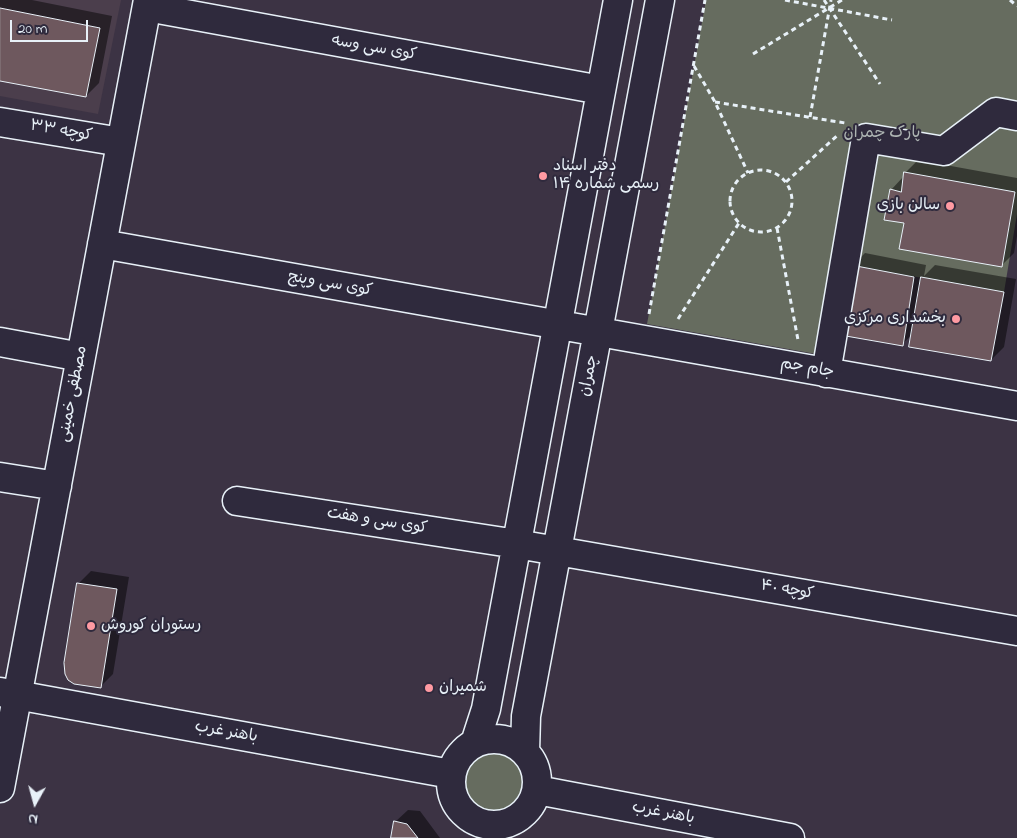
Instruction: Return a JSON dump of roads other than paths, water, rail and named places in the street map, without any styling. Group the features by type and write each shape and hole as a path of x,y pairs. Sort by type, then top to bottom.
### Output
{"street":[{"path":"475,743 486,709 618,0"},
{"name":"چمران","path":"525,752 526,716 660,0"},
{"name":"کوی سی وسه","path":"147,3 601,90"},
{"name":"مصطفی خمینی","path":"0,788 9,694 57,486 147,3"},
{"path":"828,364 866,138 944,151 996,112 1017,116"},
{"name":"کوچه ۳۳","path":"0,122 121,142"},
{"name":"کوی سی وپنج","path":"102,244 598,332"},
{"name":"جام جم","path":"598,332 828,364 1017,406"},
{"path":"0,342 81,357"},
{"path":"0,477 57,486"},
{"name":"کوی سی و هفت","path":"236,501 557,551"},
{"name":"کوچه ۴۰","path":"557,551 1017,631"},
{"name":"باهنر غرب","path":"9,694 451,774"},
{"path":"488,739 502,739 514,744 525,752 533,763 537,776 537,790 532,802 524,813 510,829 500,824 486,825 474,820 463,825 451,788 451,774 456,761 464,751 475,743 488,739"},
{"name":"باهنر غرب","path":"537,790 790,838"}],"place":[{"name":"دفتر اسناد رسمی شماره ۱۴","path":"543,176"},
{"name":"سالن بازی","path":"950,206"},
{"name":"بخشداری مرکزی","path":"956,319"},
{"name":"رستوران کوروش","path":"91,626"},
{"name":"شمیران","path":"429,688"}],"park label":[{"name":"پارک چمران","path":"882,134"}]}
